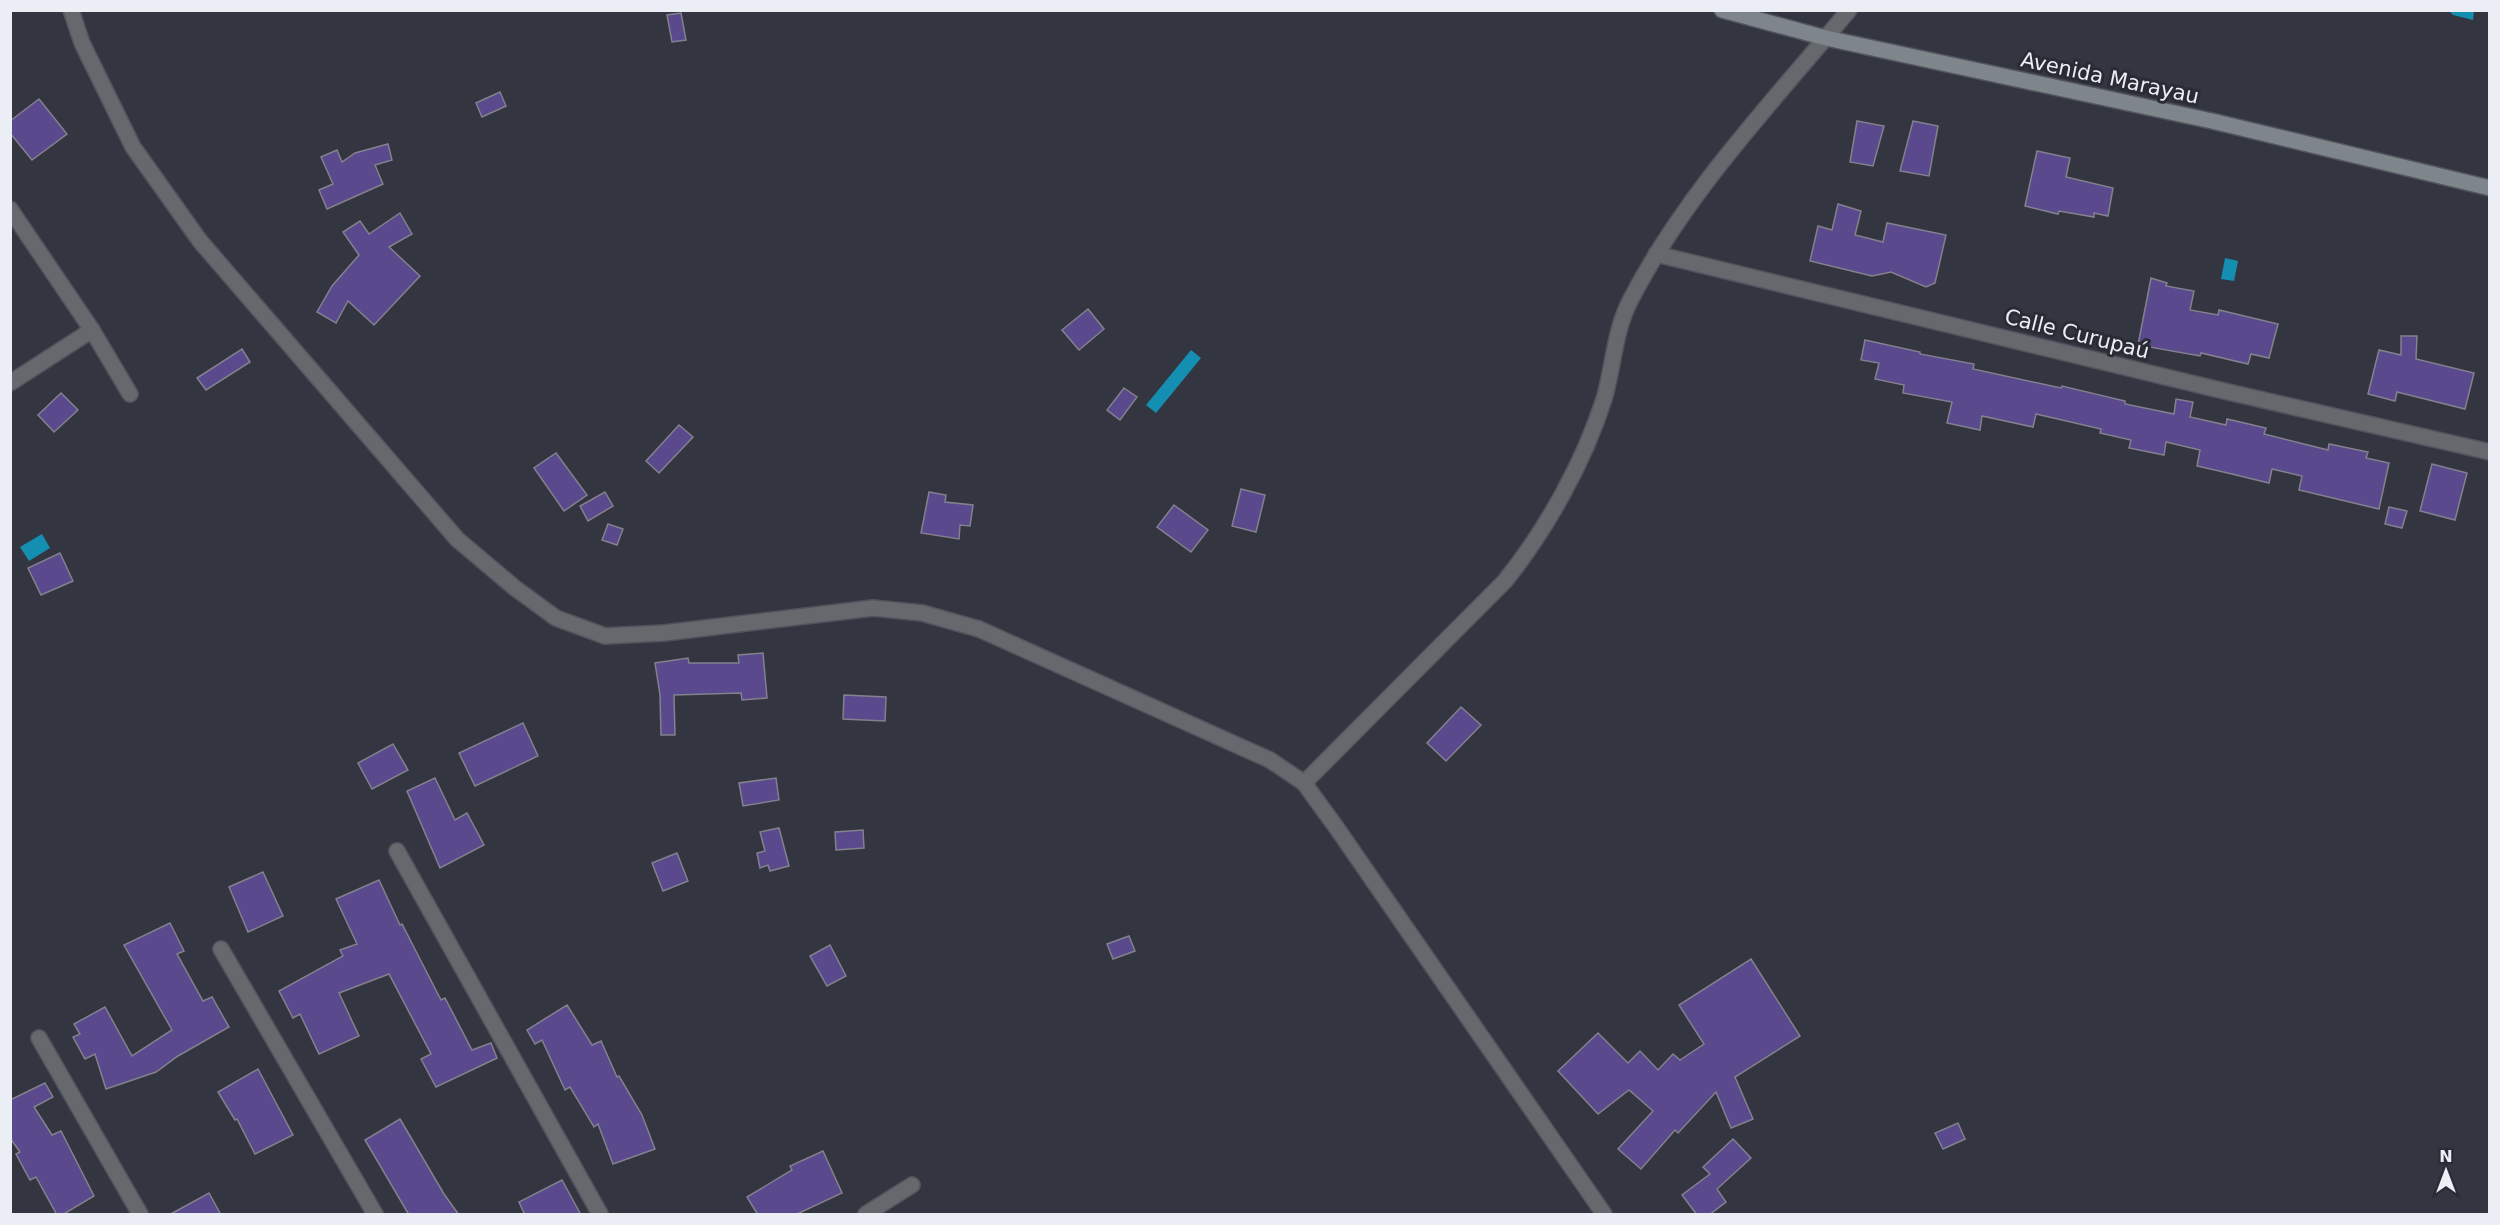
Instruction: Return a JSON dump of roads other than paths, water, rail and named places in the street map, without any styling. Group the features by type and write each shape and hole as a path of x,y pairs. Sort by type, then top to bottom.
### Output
{"street":[{"path":"71,10 82,43 133,147 200,241 457,539 515,588 556,618 605,636 664,633 873,608 922,613 989,634 1270,760 1304,783 1604,1215"},
{"name":"Avenida Marayau","path":"1722,10 1826,38 2212,121 2490,188"},
{"path":"1304,783 1505,581 1533,546 1593,431 1605,395 1616,336 1630,301 1656,254 1699,191 1780,90 1849,10"},
{"path":"10,209 92,330 130,394"},
{"name":"Calle Curupaú","path":"1656,254 2224,391 2490,452"},
{"path":"10,383 92,330"},
{"path":"397,851 600,1215"},
{"path":"220,949 375,1215"},
{"path":"39,1038 140,1215"},
{"path":"866,1215 912,1185"}],"water":[{"path":"2449,11 2474,11 2473,20 2453,15"},
{"path":"2225,258 2238,261 2234,281 2221,279"},
{"path":"1191,350 1201,358 1156,413 1146,405"},
{"path":"42,534 50,548 29,561 20,547"}]}
